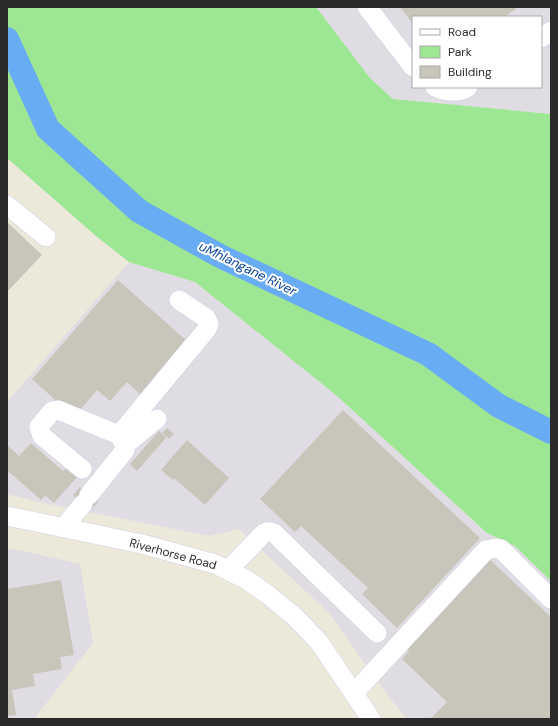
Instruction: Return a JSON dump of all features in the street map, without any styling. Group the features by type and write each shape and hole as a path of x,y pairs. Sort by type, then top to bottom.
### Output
{"lane":[{"path":"367,7 412,66"},
{"path":"542,37 551,31"},
{"path":"439,88 450,91 462,91 466,88"},
{"path":"7,205 46,237"},
{"path":"122,440 207,329 209,324 206,318 179,300"},
{"path":"63,528 125,450 122,440 58,410 52,411 40,427 42,436 82,469"},
{"path":"122,440 157,419"},
{"name":"Riverhorse Road","path":"7,516 142,544 215,564 247,580 294,616 318,642 371,719"},
{"path":"228,570 264,533 271,531 377,633"},
{"path":"354,693 486,550 496,548 501,549 551,599"}],"shaded area":[{"path":"316,7 551,7 551,114 393,99 370,78"},
{"path":"129,262 195,282 336,395 487,533 515,546 551,580 551,719 407,719 389,697 328,612 239,529 209,536 34,501 7,494 7,402"},
{"path":"15,549 80,564 93,643 34,719 7,719 7,550"}],"green space":[{"path":"7,7 316,7 370,78 393,99 551,114 551,581 515,546 487,533 336,395 195,282 129,262 96,236 7,158"}],"building":[{"path":"400,7 518,7 506,16 412,16 412,23"},
{"path":"7,222 42,255 7,292"},
{"path":"118,280 188,342 141,395 127,382 110,401 97,390 74,417 32,379"},
{"path":"343,410 480,538 397,628 362,594 368,588 301,526 295,532 260,499"},
{"path":"167,428 174,434 169,439 162,433"},
{"path":"159,431 166,438 137,471 130,464"},
{"path":"187,440 229,478 205,505 174,478 173,480 161,470"},
{"path":"31,443 63,471 69,466 79,475 54,503 45,495 41,500 7,471 7,445 19,456"},
{"path":"80,487 98,502 90,511 73,495"},
{"path":"488,558 551,617 551,719 430,719 447,702 402,659 409,651 405,648"},
{"path":"61,580 74,655 60,657 62,669 33,674 35,686 12,690 16,715 7,716 7,589"}],"waterway":[{"name":"uMhlangane River","path":"7,39 48,129 139,211 220,256 428,354 499,406 551,432"}]}
